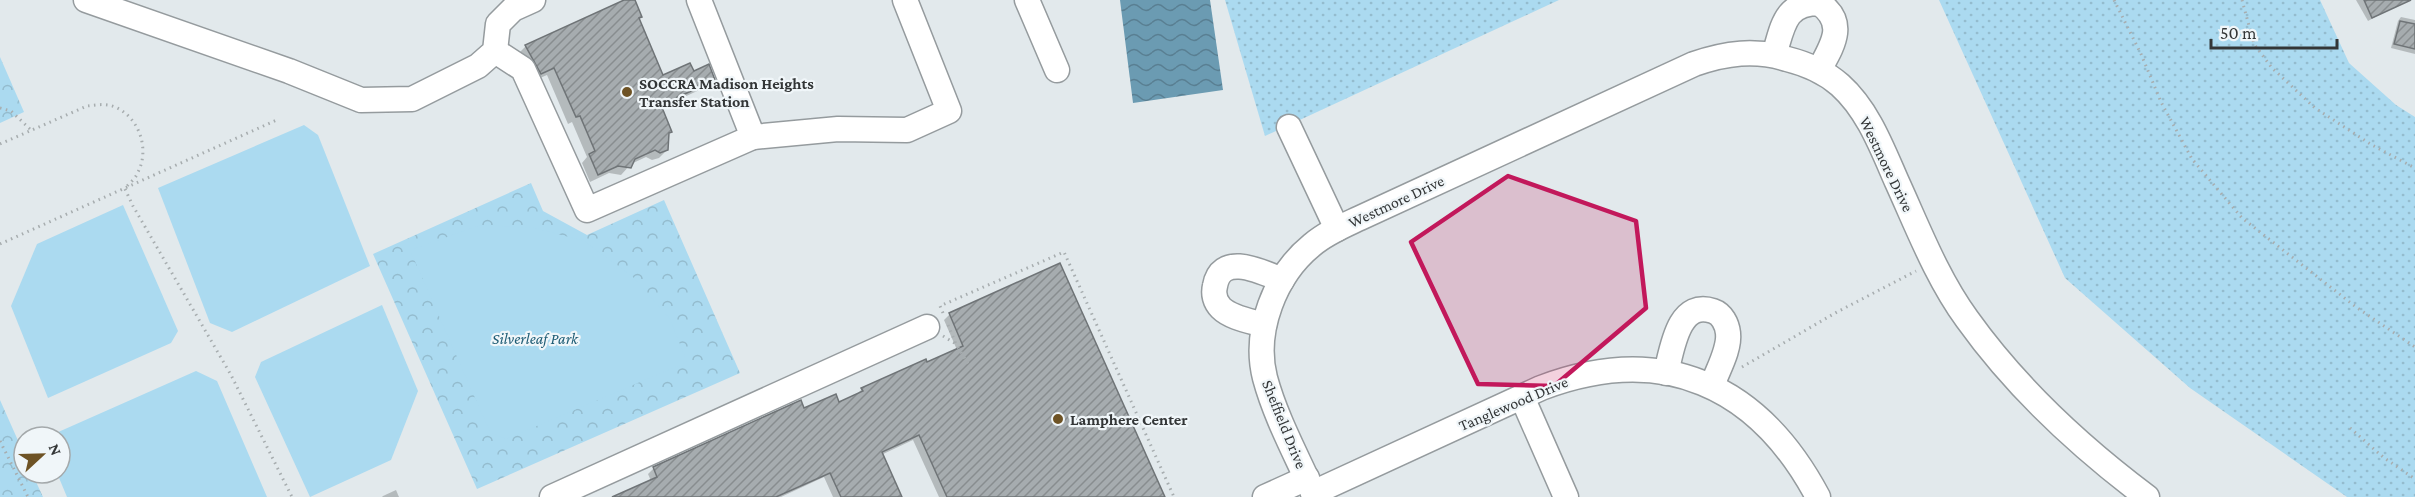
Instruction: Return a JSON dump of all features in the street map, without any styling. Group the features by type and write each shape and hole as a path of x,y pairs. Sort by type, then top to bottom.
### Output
{"street":[{"path":"86,0 289,71 361,100 412,99 478,66 495,51 498,24 513,9 533,0"},
{"path":"699,0 753,137"},
{"path":"495,51 523,69 587,210 753,137 838,129 907,130 950,111 905,0"},
{"path":"1027,0 1057,70"},
{"path":"1774,55 1786,20 1792,11 1798,6 1819,3 1835,20 1835,36 1820,70"},
{"name":"Westmore Drive","path":"1282,280 1293,264 1311,246 1337,229 1694,64 1734,53 1774,55 1820,70 1840,85 1868,119 1943,279 1965,317 2033,400 2077,441 2147,497"},
{"path":"1289,127 1337,229"},
{"path":"1264,325 1227,313 1221,308 1216,301 1214,291 1216,281 1227,270 1244,265 1282,280"},
{"name":"Sheffield Drive","path":"1282,280 1264,325 1262,338 1264,375 1273,403 1312,489"},
{"path":"1666,373 1681,323 1693,312 1710,310 1723,319 1728,333 1728,342 1712,386"},
{"path":"552,497 934,329"},
{"name":"Tanglewood Drive","path":"1265,497 1312,489 1565,379 1628,369 1666,373 1712,386 1742,404 1765,423 1790,451 1818,497"},
{"path":"1522,397 1566,497"}],"path":[{"path":"2114,0 2141,54 2161,102 2192,159 2242,218 2356,308 2415,346"},
{"path":"2242,0 2253,44 2272,68 2315,108 2372,145 2415,168"},
{"path":"0,144 87,106 102,104 116,107 130,117 139,129 143,146 138,173 125,189"},
{"path":"0,108 10,111 31,130"},
{"path":"0,244 279,119"},
{"path":"125,189 231,375 292,497"},
{"path":"974,372 956,344 940,306 1064,252 1173,497"},
{"path":"1737,368 1916,271"},
{"path":"934,329 956,344"},
{"path":"2350,428 2383,457 2415,479"},
{"path":"0,441 28,497"}],"highlighted area":[{"path":"1508,176 1636,221 1646,308 1554,386 1478,384 1411,242"}],"green space":[{"path":"1225,0 1559,0 1265,136"},
{"path":"1939,0 2320,0 2349,63 2396,105 2415,117 2415,497 2347,497 2190,388 2065,278"},
{"path":"0,57 24,112 0,123"},
{"path":"304,125 318,135 370,266 232,332 210,323 158,188"},
{"name":"Silverleaf Park","path":"531,183 543,211 587,235 664,200 740,373 477,489 373,254"},
{"path":"123,205 178,331 171,343 48,398 11,306 37,244"},
{"path":"481,225 535,228 584,241 633,277 670,319 687,362 506,439 490,432 410,250"},
{"path":"382,305 418,391 391,460 310,497 255,377 261,362"},
{"path":"196,371 217,381 267,497 67,497 62,485 72,485 72,426"},
{"path":"0,400 12,427 12,485 38,485 43,497 0,497"}],"water":[{"path":"1120,0 1210,0 1223,90 1133,103"}],"building":[{"name":"SOCCRA Madison Heights Transfer Station","path":"624,0 635,0 642,17 639,18 663,75 690,63 694,71 709,64 715,80 661,105 672,132 669,133 668,150 660,153 655,150 635,159 631,168 618,166 598,175 589,154 595,151 580,116 576,117 554,68 541,74 525,45"},
{"path":"2364,0 2411,0 2372,18"},
{"path":"2400,21 2415,24 2415,49 2394,44"},
{"path":"1060,263 1165,497 947,497 919,435 882,452 902,497 841,497 830,473 776,497 612,497 657,477 653,467 801,400 804,408 836,394 839,402 863,391 861,388 926,359 927,362 963,346 949,313"}],"place":[{"name":"SOCCRA Madison Heights Transfer Station","path":"627,92"},
{"name":"Lamphere Center","path":"1058,419"}]}
